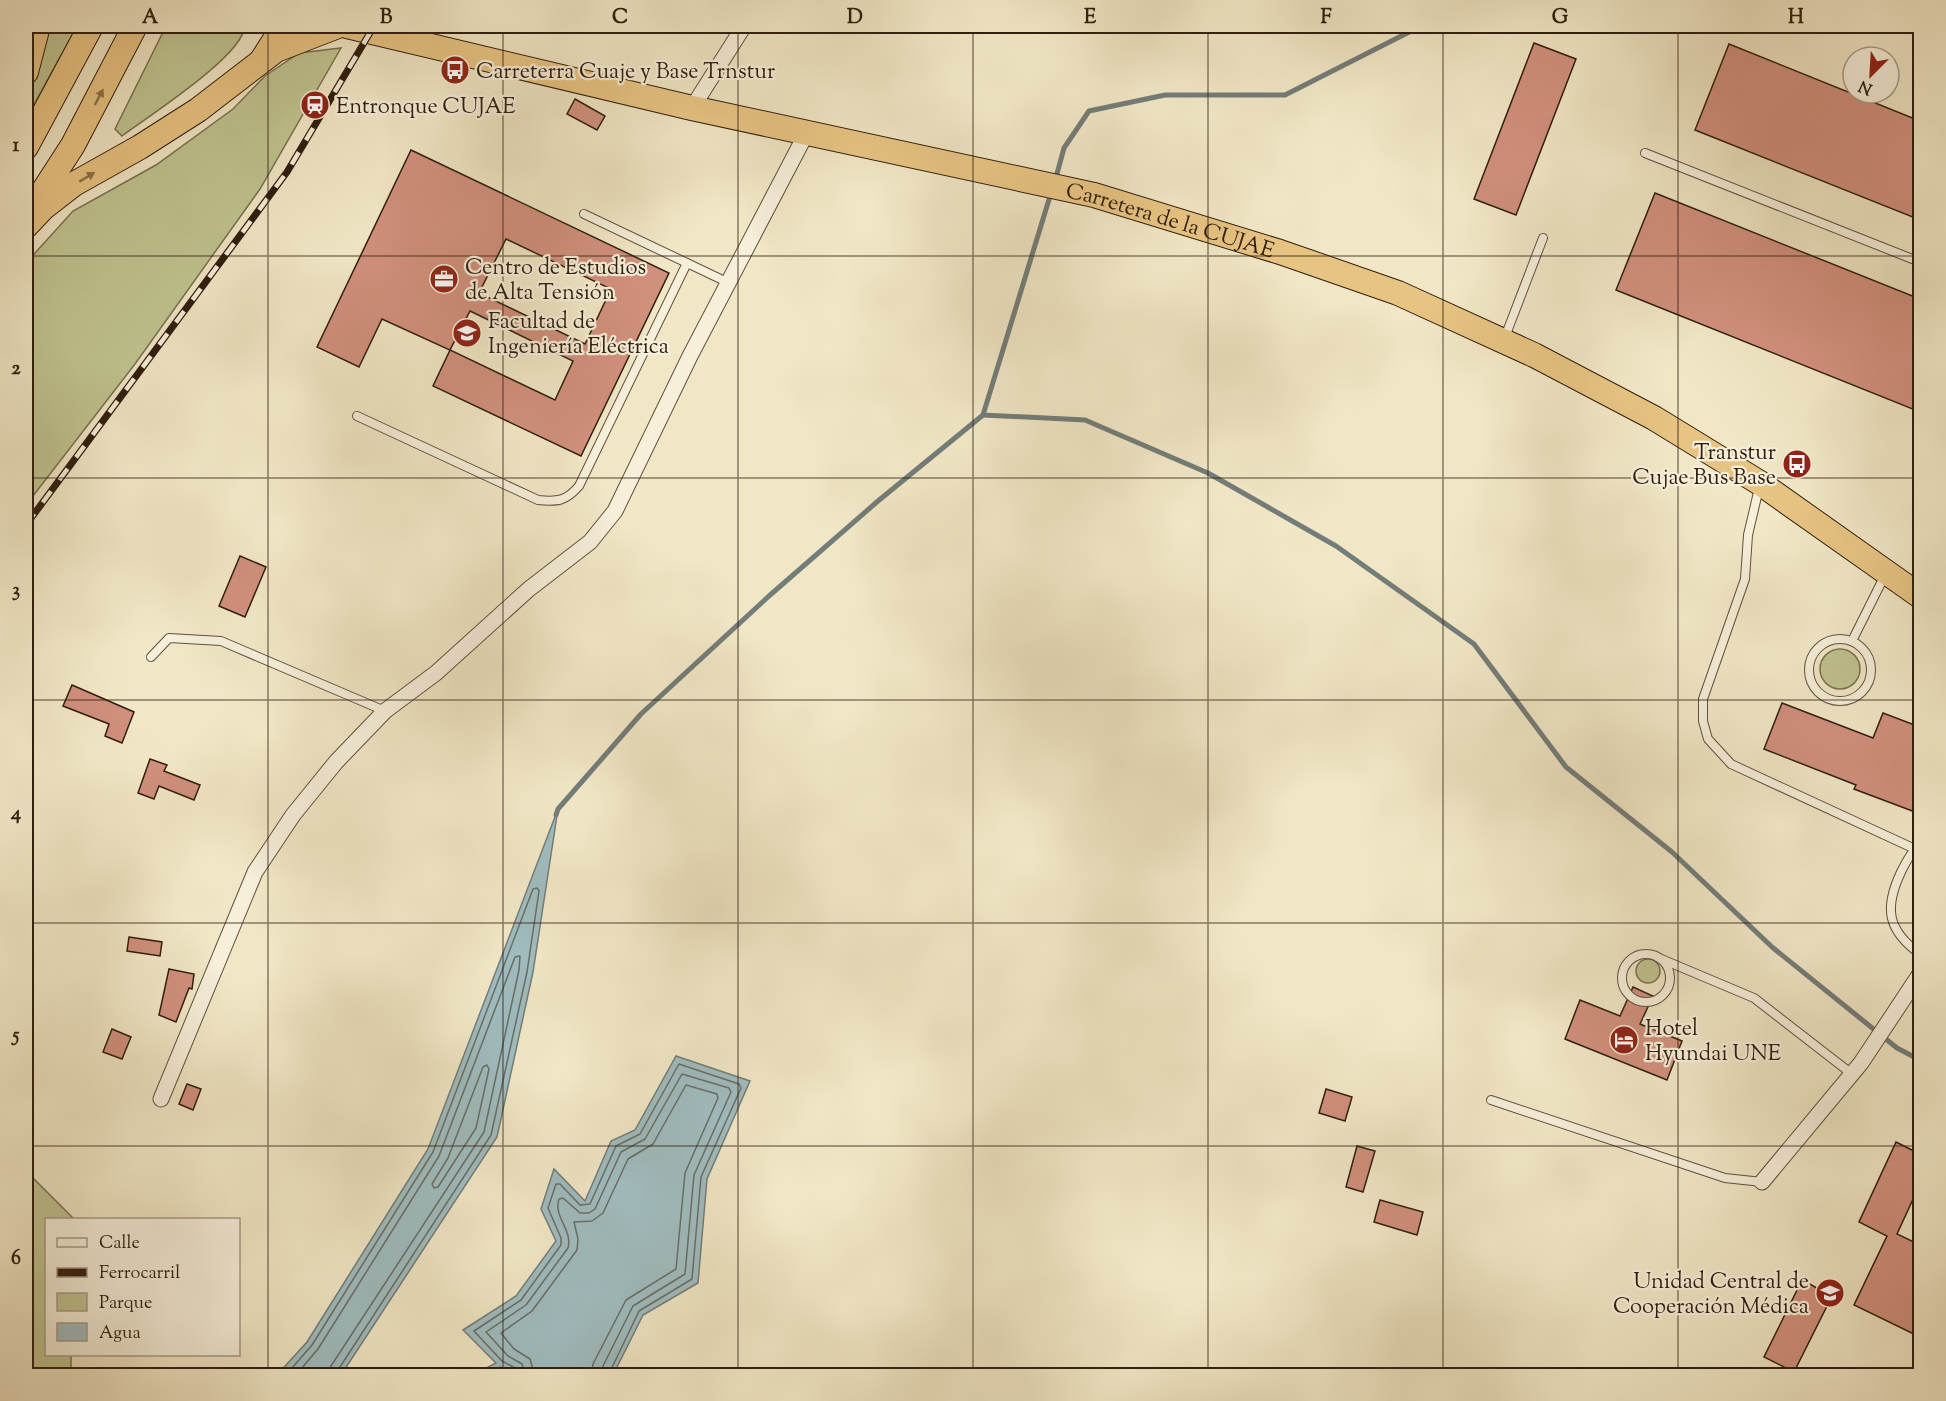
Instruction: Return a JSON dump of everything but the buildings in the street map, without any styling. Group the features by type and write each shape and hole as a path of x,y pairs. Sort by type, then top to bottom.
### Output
{"highway":[{"path":"26,72 38,26"},
{"path":"26,147 91,26"},
{"path":"26,219 73,145 135,26"},
{"path":"261,62 276,38 277,26"},
{"path":"26,226 43,208 74,184 188,116 261,62 295,41 338,26"},
{"name":"Carretera de la CUJAE","path":"347,26 692,108 1094,195 1280,252 1398,293 1503,341 1654,418 1760,483 1920,596"}],"street":[{"path":"692,108 744,26"},
{"path":"161,1100 255,872 314,789 385,711 436,673 529,589 590,542 615,511 807,132"},
{"path":"1762,1182 1852,1074 1920,974"}],"lane":[{"path":"1646,153 1920,262"},
{"path":"584,214 729,282"},
{"path":"1503,341 1543,238"},
{"path":"357,416 538,500 555,502 568,499 579,486 687,262"},
{"path":"1760,483 1748,535 1745,579 1703,699 1703,721 1708,739 1731,764 1918,847 1892,892 1889,907 1899,934 1906,944 1920,954"},
{"path":"1852,641 1887,571"},
{"path":"152,657 169,638 221,641 385,711"},
{"path":"1832,639 1852,641 1861,646 1871,664 1868,684 1862,693 1843,701 1823,696 1810,680 1810,660 1822,644 1832,639"},
{"path":"1659,958 1668,969 1670,977 1665,993 1651,1001 1635,999 1624,987 1622,979 1626,964 1645,954 1659,958 1754,998 1852,1074"},
{"path":"1491,1100 1725,1178 1762,1182"}],"green space":[{"path":"48,26 77,26 26,119 26,104 38,69"},
{"path":"166,26 244,26 241,38 213,68 122,136 115,129"},
{"path":"341,48 260,189 135,364 26,505 26,263 73,211 156,165 233,109 265,76 299,53"},
{"path":"1840,649 1854,655 1860,669 1854,683 1840,689 1826,683 1820,669 1826,655"},
{"path":"1648,959 1653,960 1659,966 1659,976 1653,982 1648,983 1643,982 1637,976 1636,971 1637,966 1643,960"},
{"path":"26,1171 73,1218 45,1218 45,1356 71,1356 71,1375 26,1375"}],"water":[{"path":"558,809 533,972 497,1137 341,1375 277,1375 307,1342 428,1149"},
{"path":"676,1056 750,1081 707,1179 698,1283 643,1315 613,1375 519,1375 500,1367 493,1375 473,1375 496,1363 463,1330 516,1296 556,1241 541,1209 554,1169 585,1201 611,1141 635,1130"}],"waterway":[{"path":"1055,181 1064,148 1089,111 1165,95 1285,95 1421,26"},
{"path":"556,815 558,809 641,714 769,596 878,501 983,415 1051,193"},
{"path":"983,415 1085,420 1208,473 1336,546 1474,644 1566,767 1672,852 1772,947 1897,1048 1920,1060"}],"railway":[{"path":"26,525 287,172 374,26"}],"place":[{"name":"Carreterra Cuaje y Base Trnstur","path":"455,70"},
{"name":"Entronque CUJAE","path":"315,105"},
{"name":"Centro de Estudios de Alta Tensión","path":"444,279"},
{"name":"Facultad de Ingeniería Eléctrica","path":"467,333"},
{"name":"Transtur Cujae Bus Base","path":"1797,464"},
{"name":"Hotel Hyundai UNE","path":"1624,1040"},
{"name":"Unidad Central de Cooperación Médica","path":"1830,1293"}]}
